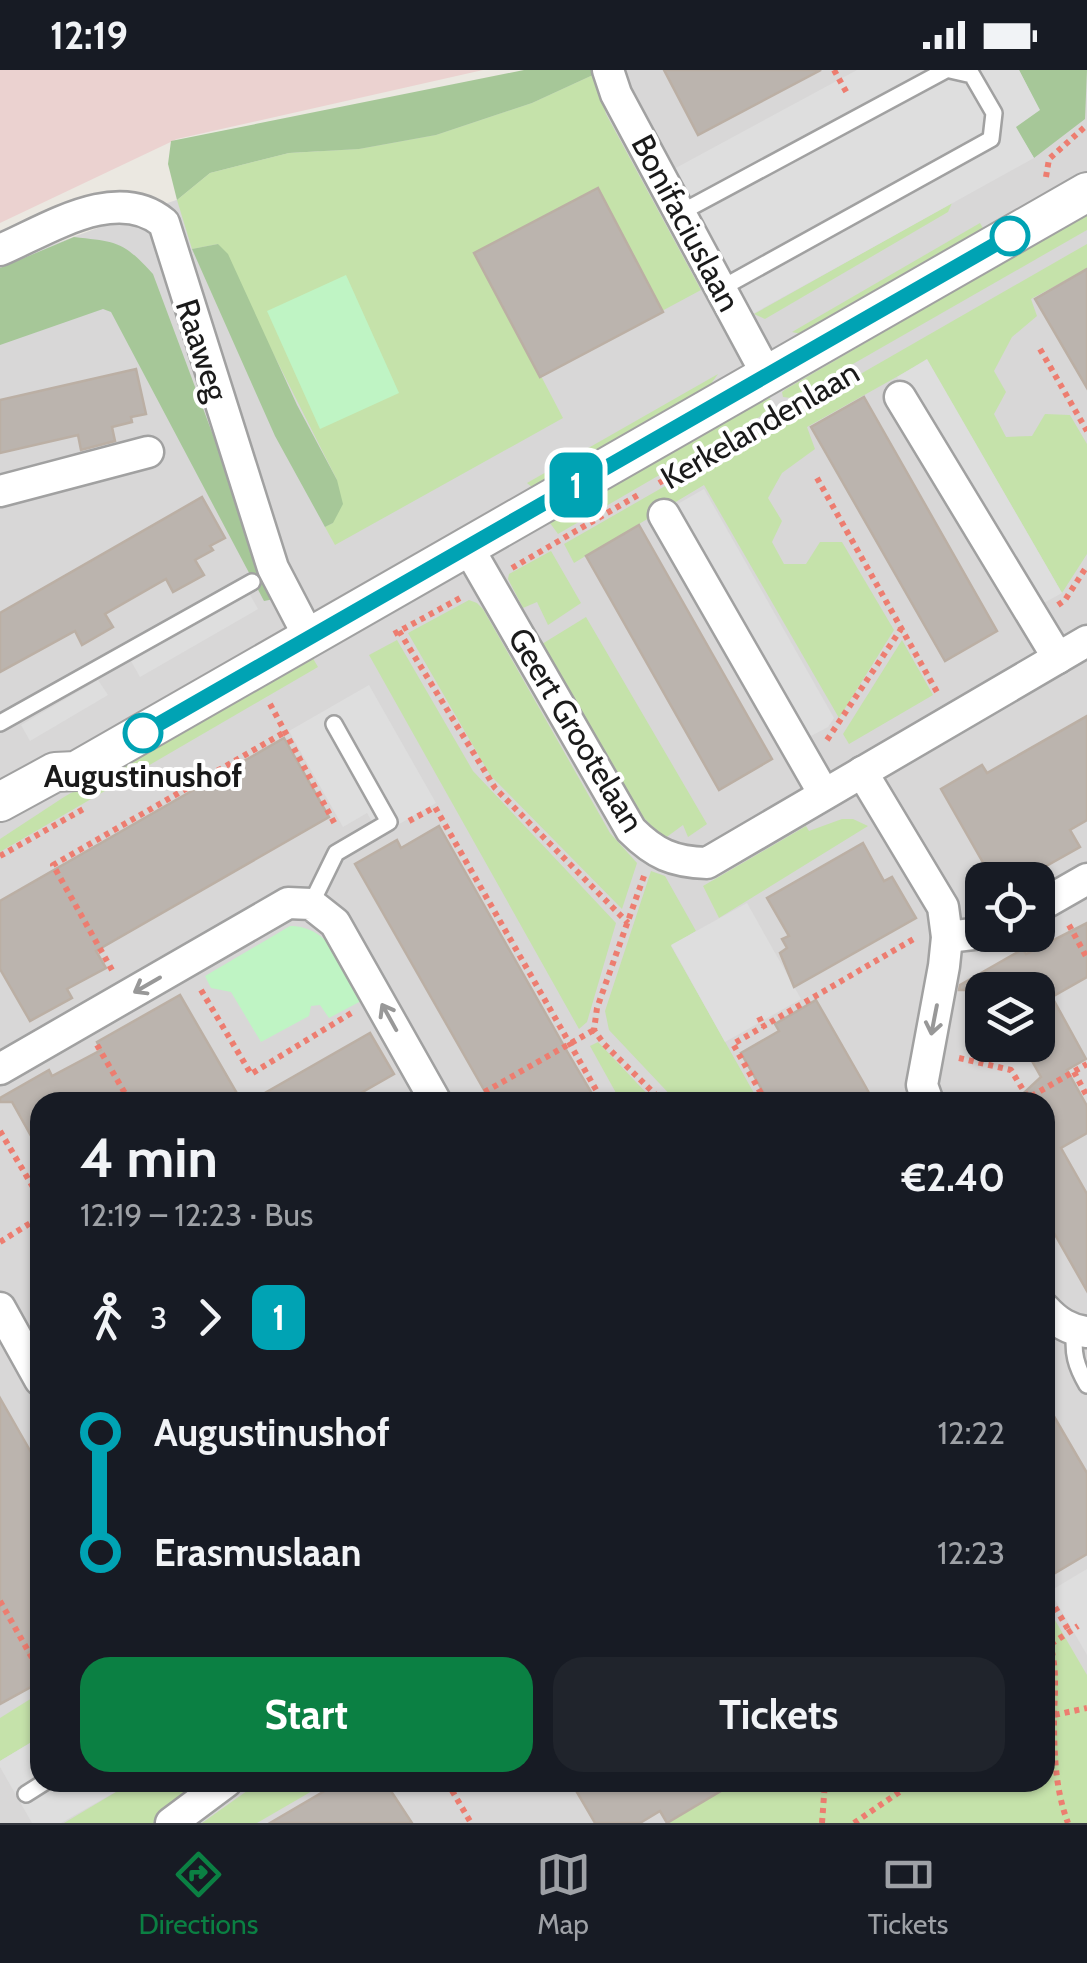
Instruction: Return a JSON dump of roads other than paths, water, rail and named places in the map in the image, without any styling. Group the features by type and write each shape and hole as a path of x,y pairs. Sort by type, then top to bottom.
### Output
{"street":[{"name":"Bonifaciuslaan","path":"608,70 616,94 767,375"},
{"name":"Kerkelandenlaan","path":"0,802 55,772 76,771 1087,192"},
{"name":"Raaweg","path":"0,250 90,211 114,207 150,212 164,224 273,568 310,639"},
{"path":"900,397 1058,658"},
{"path":"0,491 148,452"},
{"path":"664,514 824,794"},
{"name":"Geert Grootelaan","path":"468,546 631,830 652,852 680,862 707,862 1087,641"},
{"name":"Kerkelandenlaan","path":"0,828 66,788 76,771"},
{"path":"862,772 944,907 947,937 922,1085 924,1092"},
{"path":"1055,897 1087,879"},
{"path":"0,1068 288,903 311,904 336,923 430,1092"},
{"path":"947,937 965,935"},
{"path":"0,1308 30,1362"},
{"path":"1055,1320 1081,1331"},
{"path":"171,1823 213,1792"}],"lane":[{"path":"680,213 948,70 972,75 994,112 991,139 720,289"},
{"path":"0,723 252,582"},
{"path":"311,904 336,853 390,822 334,724"},
{"path":"1081,1331 1072,1348 1087,1386"},
{"path":"26,1794 30,1791"}],"place":[{"name":"Augustinushof","path":"143,733"}]}
